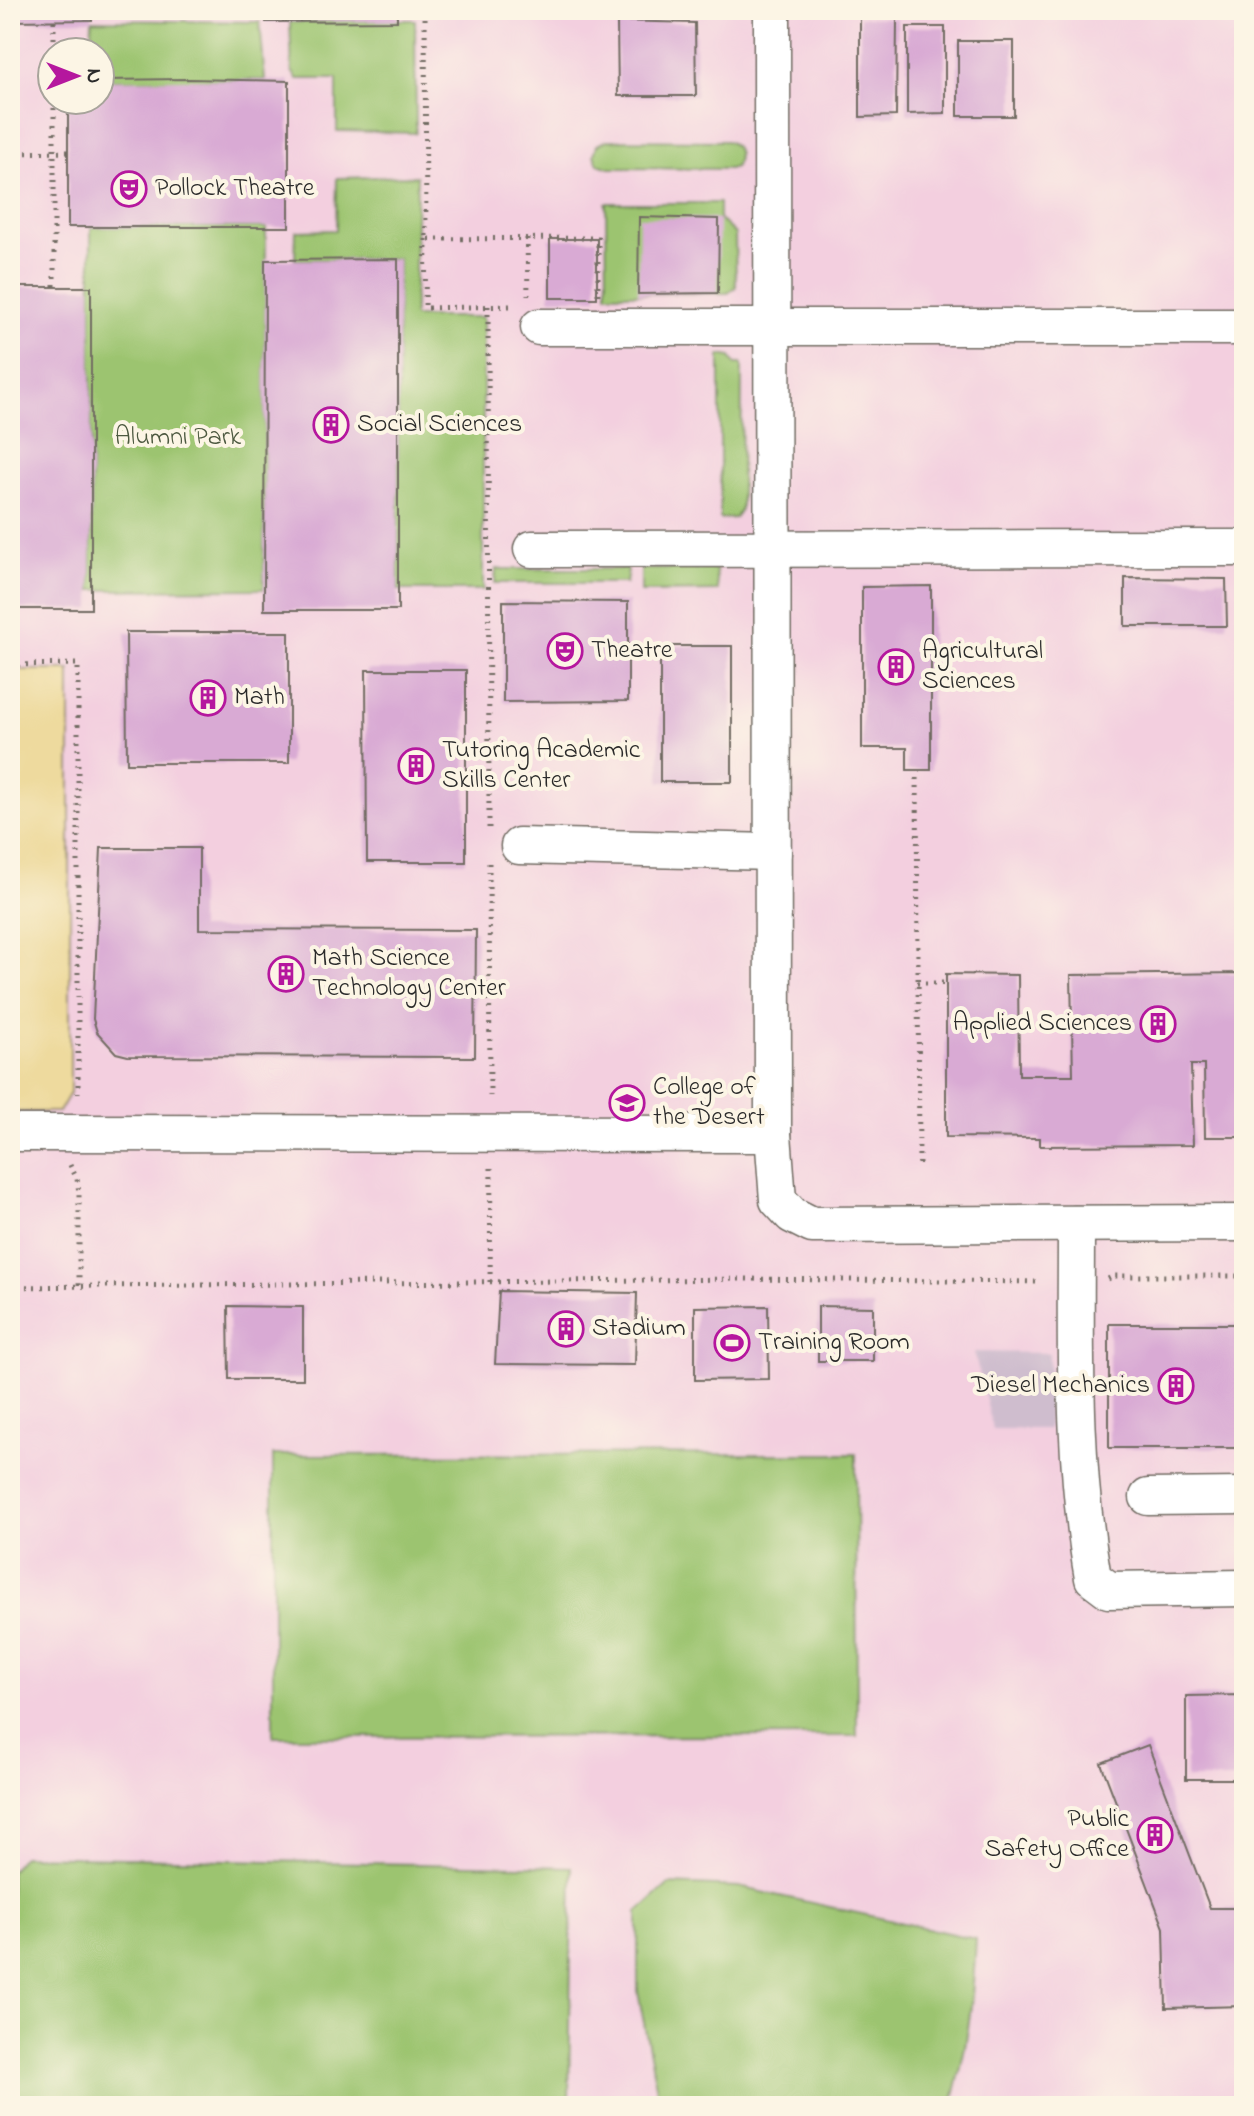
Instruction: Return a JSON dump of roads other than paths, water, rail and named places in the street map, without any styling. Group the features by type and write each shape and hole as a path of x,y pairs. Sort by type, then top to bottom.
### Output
{"street":[{"path":"772,10 773,1134 778,1200 792,1215 812,1225 1244,1223"},
{"path":"527,312 772,325 1244,327"},
{"path":"532,549 1244,548"},
{"path":"499,847 773,852"},
{"path":"10,1133 773,1134"},
{"path":"1076,1224 1076,1425 1082,1515 1093,1578 1109,1590 1244,1588"},
{"path":"1148,1497 1244,1496"}],"place":[{"name":"Pollock Theatre","path":"129,189"},
{"name":"Social Sciences","path":"331,425"},
{"name":"Theatre","path":"565,651"},
{"name":"Agricultural Sciences","path":"896,667"},
{"name":"Math","path":"208,698"},
{"name":"Tutoring Academic Skills Center","path":"416,766"},
{"name":"Math Science Technology Center","path":"286,974"},
{"name":"Applied Sciences","path":"1158,1024"},
{"name":"College of the Desert","path":"627,1103"},
{"name":"Stadium","path":"566,1329"},
{"name":"Training Room","path":"732,1343"},
{"name":"Diesel Mechanics","path":"1176,1386"},
{"name":"Public Safety Office","path":"1155,1835"}],"park label":[{"name":"Alumni Park","path":"178,438"}]}
